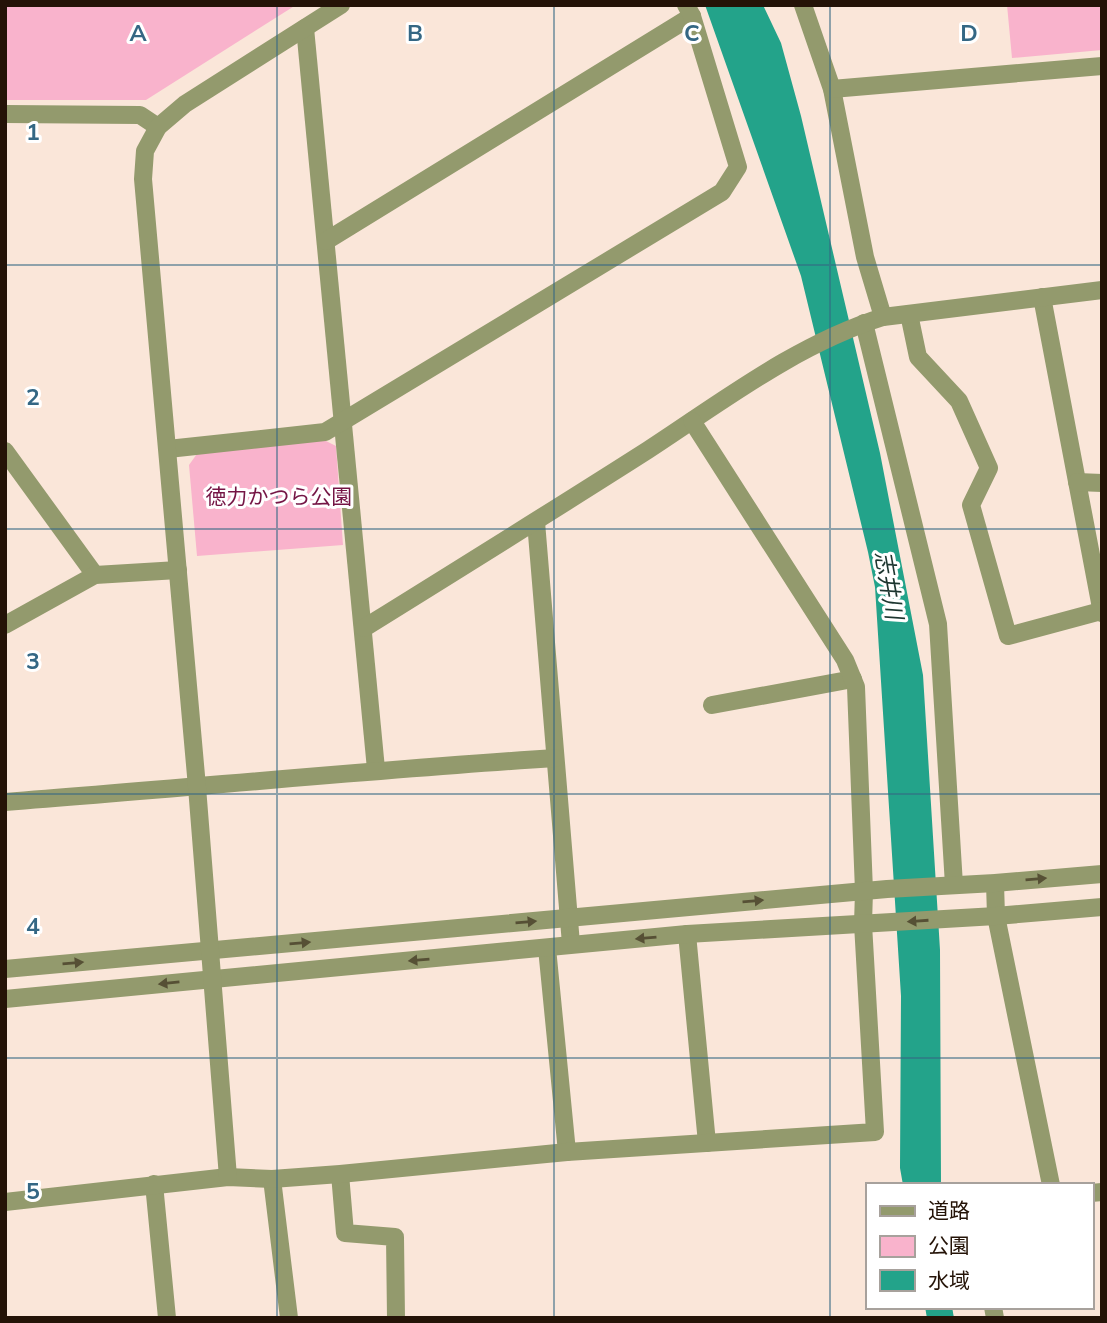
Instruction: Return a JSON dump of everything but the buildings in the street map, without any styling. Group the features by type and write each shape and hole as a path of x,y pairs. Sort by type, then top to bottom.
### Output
{"street":[{"path":"228,1177 197,787 143,180 145,151 158,127 185,104 341,5"},
{"path":"803,5 832,89 866,257 883,317"},
{"path":"168,449 325,432 722,192 738,167 689,11 326,241"},
{"path":"305,28 376,769"},
{"path":"832,89 1102,66"},
{"path":"5,114 141,115 158,127"},
{"path":"364,628 536,522 796,354 883,317 1102,290"},
{"path":"909,314 918,357 959,401 989,468 971,505 1008,636 1102,612 1042,297"},
{"path":"864,323 938,624 949,885"},
{"path":"5,1202 228,1177 272,1179 567,1152 875,1132 863,924 856,687 845,660 692,421"},
{"path":"5,451 95,575"},
{"path":"1077,482 1102,483"},
{"path":"536,522 571,944"},
{"path":"6,624 95,575 178,569"},
{"path":"712,705 853,679"},
{"path":"5,802 376,769 555,758"},
{"path":"5,969 887,889 1102,874"},
{"path":"995,883 996,916 1051,1183"},
{"path":"5,999 687,934 950,919 1102,907"},
{"path":"687,934 707,1143"},
{"path":"547,948 567,1152"},
{"path":"340,1174 345,1233 395,1237 396,1318"},
{"path":"272,1179 289,1318"},
{"path":"153,1184 167,1318"}],"green space":[{"path":"5,5 296,5 146,100 5,100"},
{"path":"1007,5 1102,5 1102,50 1012,58"},
{"name":"徳力かつら公園","path":"324,440 336,446 343,545 197,556 189,465 199,451"}],"water":[{"name":"志井川","path":"705,5 763,5 781,43 801,116 880,453 923,675 940,950 941,1183 903,1183 900,1168 901,996 875,587 801,276"},
{"path":"925,1309 952,1309 954,1318 927,1318"}]}
